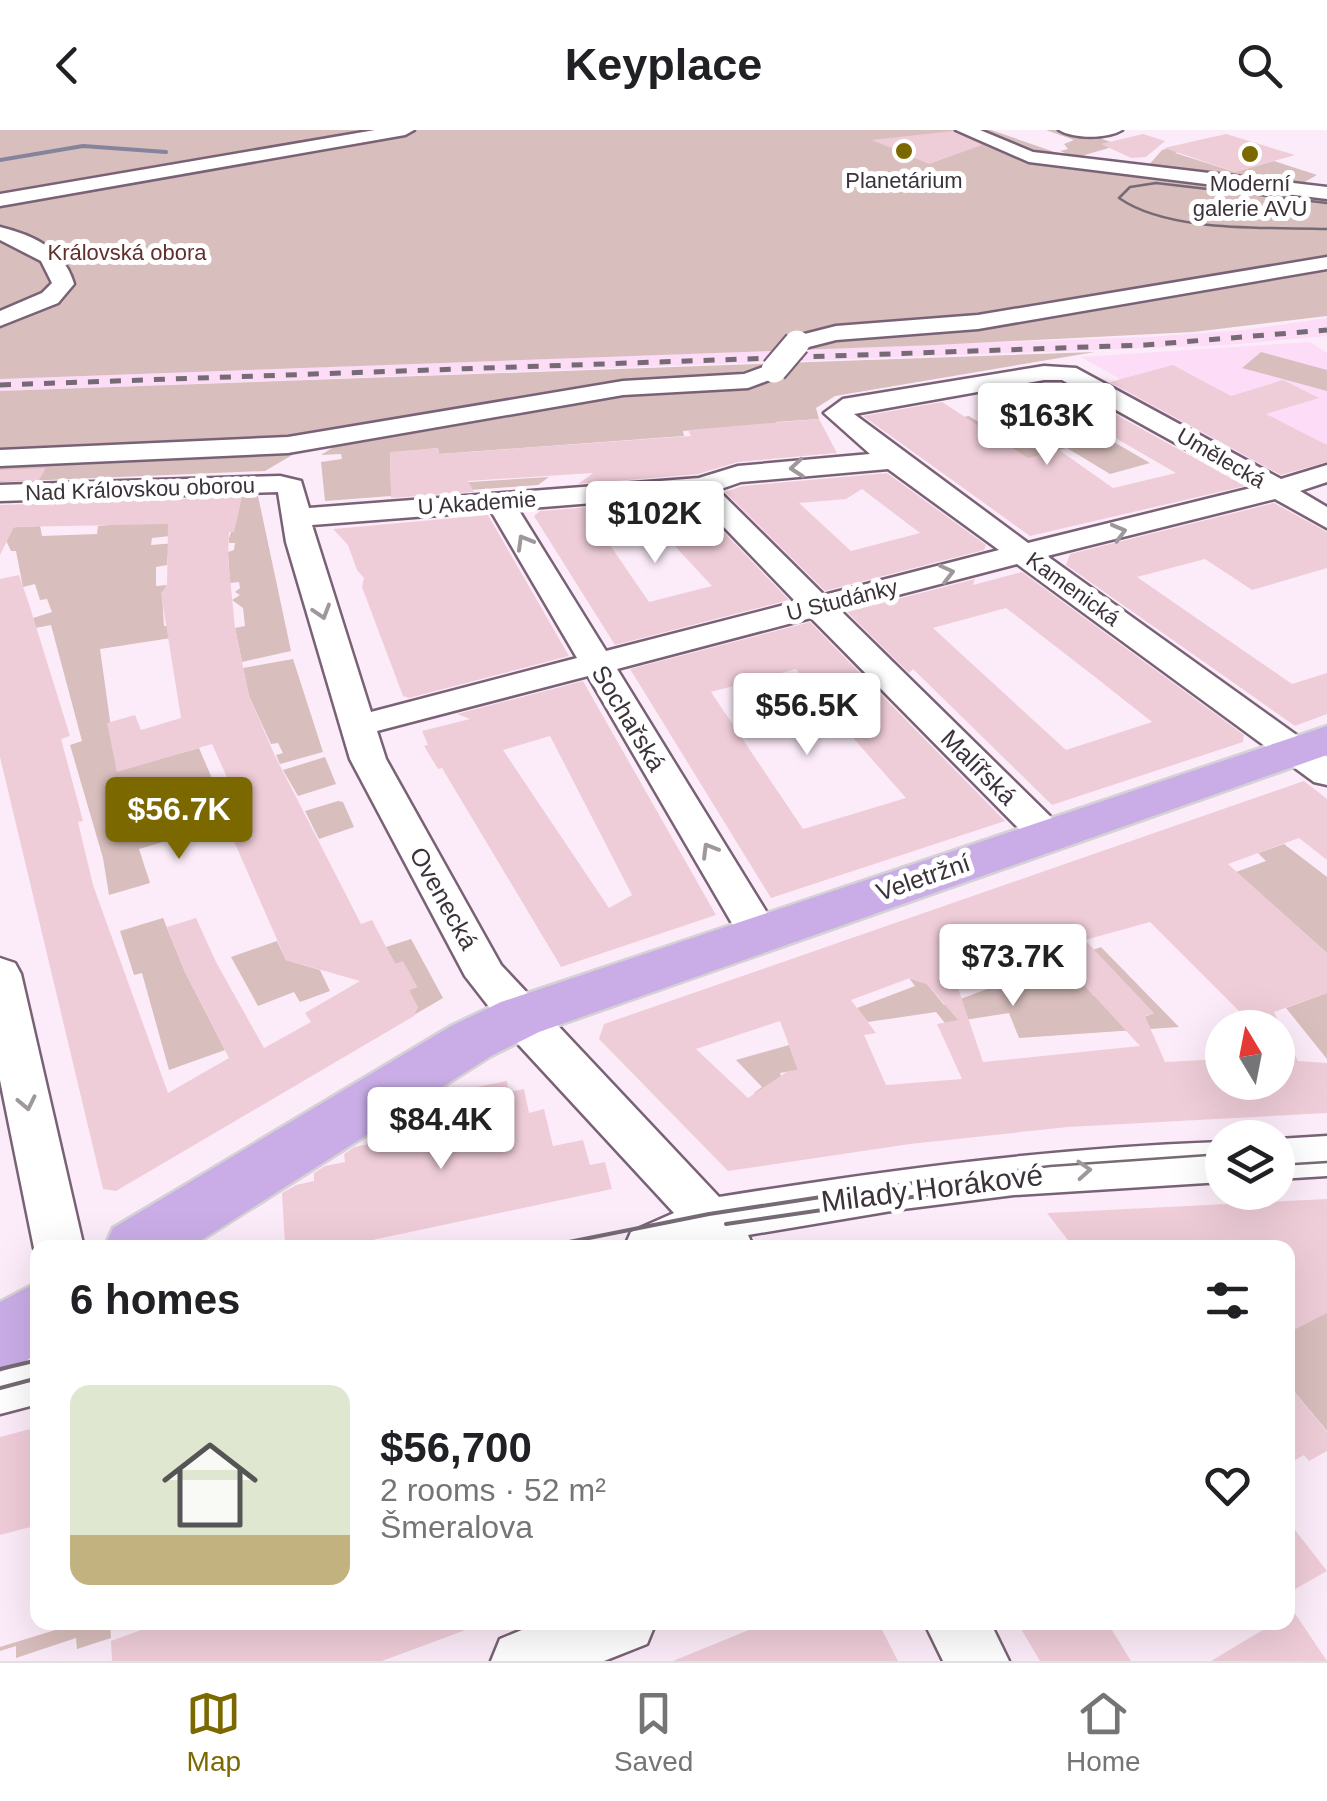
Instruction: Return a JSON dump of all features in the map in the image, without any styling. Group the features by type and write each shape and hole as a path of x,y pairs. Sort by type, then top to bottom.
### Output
{"main road":[{"name":"Veletržní","path":"148,1240 471,1042 520,1017 1046,834 1316,755"},
{"path":"0,1316 30,1303"},
{"path":"0,1340 30,1318"}],"street":[{"path":"0,200 405,130"},
{"path":"965,130 1010,152 1043,160 1327,193"},
{"path":"1068,130 1113,130"},
{"path":"0,233 44,252 60,268 63,284 50,298 0,318"},
{"path":"0,458 288,445 623,388 748,380 774,370 798,343 823,334 978,322 1327,263"},
{"name":"Kamenická","path":"1061,372 852,404 840,408 838,416 1024,554 1316,755"},
{"name":"Umělecká","path":"1061,372 1079,377 1327,519"},
{"path":"280,484 288,445"},
{"name":"U Akademie","path":"298,518 702,486 738,474 894,460"},
{"name":"U Studánky","path":"356,726 1327,473"},
{"name":"Nad Královskou oborou","path":"0,494 280,484"},
{"name":"Ovenecká","path":"280,484 292,487 301,542 368,759 486,976 720,1234"},
{"name":"Malířská","path":"702,486 708,497 1046,834"},
{"name":"Sochařská","path":"500,502 759,934"},
{"path":"0,974 57,1240"},
{"path":"1295,1157 1327,1156"},
{"name":"Milady Horákové","path":"690,1240 904,1188 1014,1175 1205,1163"},
{"path":"0,1388 30,1380"},
{"path":"522,1661 604,1630"},
{"path":"960,1630 978,1661"}],"shaded area":[{"path":"1327,318 1327,336 1226,345 0,391 0,379 1148,337 1244,330"},
{"path":"1310,342 1327,353 1327,459 1271,472 1109,383 1120,379 1081,357"}],"green space":[{"name":"Královská obora","path":"0,130 991,130 1069,157 1072,156 1060,151 1068,149 1064,144 1074,140 1046,130 1077,130 1119,145 1078,157 1148,166 1162,150 1213,137 1175,153 1235,172 1274,161 1317,175 1303,183 1327,186 1327,316 1193,332 935,345 0,379"},
{"path":"1095,352 835,396 816,408 819,419 776,422 789,449 734,427 683,431 684,436 439,454 438,448 390,453 391,487 549,477 538,485 325,501 321,462 342,459 341,454 321,455 343,441 311,444 265,471 0,482 0,391"},
{"path":"1261,352 1327,370 1327,391 1242,368"},
{"path":"1040,404 1057,414 1064,413 1150,463 1110,474 1067,448 1039,455 1081,486 934,422 969,416 1007,440 1038,431 1004,410"},
{"path":"237,496 258,496 291,651 242,662 235,628 245,626 243,608 232,600 240,595 235,592 240,588 239,582 230,583 228,552 234,550 235,543 229,543 229,538 240,505 236,504"},
{"path":"175,519 170,536 152,538 151,545 176,543 168,553 167,565 156,567 156,586 167,585 162,594 164,626 168,626 171,638 100,649 117,771 199,748 214,783 205,786 205,794 220,825 139,849 150,883 109,895 103,858 70,745 82,741 51,625 35,628 33,618 52,612 47,599 40,600 35,584 23,587 16,551 11,551 0,528 40,526 42,536 97,534 98,526"},
{"path":"293,659 323,752 280,764 276,755 283,753 278,743 271,744 249,696 243,668"},
{"path":"325,757 336,784 298,796 283,770"},
{"path":"343,802 354,827 319,839 305,811"},
{"path":"1284,844 1327,877 1327,953 1236,872 1266,861 1258,853"},
{"path":"163,918 185,972 225,1050 169,1070 142,973 134,975 120,931"},
{"path":"411,939 443,998 414,1015 409,990 417,987 403,962 395,964 386,947"},
{"path":"277,941 286,960 320,970 330,991 300,1002 294,992 258,1006 231,957"},
{"path":"1101,947 1179,1027 1019,1038 1009,1013 945,1023 936,1012 868,1022 857,1008 915,986 909,978 927,984 944,1005","holes":["1074,973 1154,1013 1122,1026 1102,994 1094,996"]},
{"path":"1327,993 1327,1059 1295,1019 1295,1010 1286,1008"},
{"path":"789,1045 798,1070 780,1073 791,1104 769,1107 754,1093 762,1087 736,1060"},
{"path":"1295,1264 1327,1298 1327,1431 1295,1392 1295,1329 1302,1325 1295,1317"},
{"path":"55,1630 110,1630 111,1638 77,1649 76,1638 16,1658 16,1646 0,1651 0,1647"}],"building":[{"path":"953,131 982,145 929,164 872,140"},
{"path":"1143,134 1165,141 1146,157 1131,158 1101,144"},
{"path":"1226,134 1295,155 1235,172 1164,148"},
{"path":"1173,365 1231,396 1283,380 1319,398 1266,414 1327,445 1327,462 1281,475 1110,382"},
{"path":"1075,392 1245,486 1030,536 863,416 942,402 1028,458 1059,450 1113,488 1176,473 1048,399"},
{"path":"819,419 837,453 738,462 698,474 578,484 593,473 468,481 474,492 391,498 390,452 438,448 439,454 691,436 688,430"},
{"path":"46,468 39,480 0,481 0,470"},
{"path":"887,473 986,545 984,550 825,591 725,492 742,486","holes":["862,489 920,533 851,551 799,503 846,499"]},
{"path":"242,497 234,532 229,532 228,557 235,628 249,696 275,756 361,924 372,920 395,964 403,961 417,987 409,990 418,1007 414,1016 116,1191 103,1189 0,757 0,579 19,575 29,604 70,736 61,739 83,821 78,822 93,885 168,1093 229,1058 167,927 196,918 264,1048 311,1022 305,1013 360,981 286,960 226,823 238,820 223,788 231,786 212,744 117,772 107,723 135,715 141,730 181,718 161,593 167,586 168,524 14,527 0,555 0,505"},
{"path":"692,499 789,600 615,645 534,516 540,511","holes":["660,530 712,586 649,602 603,535"]},
{"path":"1274,503 1327,532 1327,568 1252,590 1205,559 1137,577 1292,684 1327,673 1327,714 1295,726 1066,565 1070,554"},
{"path":"488,515 569,656 409,698 403,696 362,587 364,578 348,545 333,529"},
{"path":"1022,572 1244,735 1243,742 1052,805 913,669 909,673 847,612 975,579 973,585","holes":["1006,608 1152,722 1066,750 933,628"]},
{"path":"810,622 1005,821 771,898 630,669","holes":["796,669 906,798 803,829 711,692"]},
{"path":"583,681 716,915 561,967 442,768 438,769 424,746 428,745 422,731 470,719 457,714","holes":["550,736 632,895 609,908 503,750"]},
{"path":"1304,781 1327,799 1327,860 1299,838 1228,864 1327,953 1327,993 1280,1010 1238,1010 1150,922 1085,940 1154,1013 1145,1016 1165,1062 1205,1060 1205,1100 1295,1100 1295,1055 1298,1061 1327,1063 1327,1113 1068,1127 910,1144 728,1171 599,1039 604,1024","holes":["1054,952 1140,1046 983,1062 958,988","910,978 927,984 958,1020 937,1024 962,1079 886,1085 864,1035 876,1033 851,1000","780,1021 798,1070 788,1071 748,1098 696,1049"]},
{"path":"507,1081 509,1092 524,1089 529,1113 544,1109 553,1146 583,1140 590,1165 605,1162 612,1189 373,1240 285,1240 282,1193 314,1181 314,1173 325,1166 345,1162 344,1154 354,1147 375,1143 374,1135 404,1125 403,1116 411,1111 433,1107 431,1098"},
{"path":"1327,1199 1327,1313 1295,1329 1295,1240 1068,1240 1047,1213 1205,1205 1205,1210 1295,1210 1295,1201"},
{"path":"1295,1393 1327,1432 1327,1451 1309,1461 1304,1455 1295,1460"},
{"path":"30,1429 30,1527 0,1535 0,1437"},
{"path":"1295,1530 1327,1571 1295,1589"},
{"path":"1295,1613 1327,1661 1211,1661 1263,1630 1295,1630"},
{"path":"141,1630 466,1630 382,1661 112,1661 111,1641"},
{"path":"749,1630 882,1630 898,1661 673,1661"},
{"path":"1022,1630 1112,1630 1131,1661 1040,1661"}],"waterway":[{"path":"0,160 83,146 166,152"}],"tram line":[{"path":"1327,203 1156,183 1130,187 1119,198 1140,209 1191,223 1327,229"},
{"path":"927,1181 1050,1166 1205,1155"},
{"path":"1295,1164 1327,1162"},
{"path":"579,1240 709,1214 946,1178"},
{"path":"726,1224 988,1186"},
{"path":"0,1369 30,1362"},
{"path":"0,1388 30,1380"}],"railway":[{"path":"0,385 1145,345 1327,330"}],"place":[{"name":"Planetárium","path":"904,151"},
{"name":"Moderní galerie AVU","path":"1250,154"}]}
